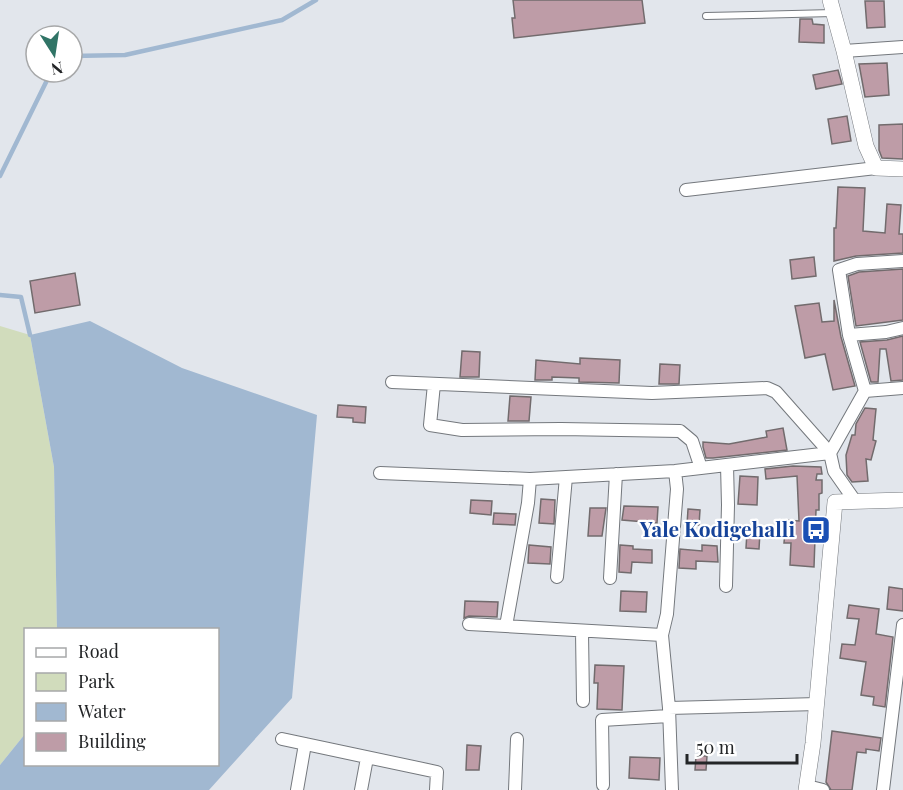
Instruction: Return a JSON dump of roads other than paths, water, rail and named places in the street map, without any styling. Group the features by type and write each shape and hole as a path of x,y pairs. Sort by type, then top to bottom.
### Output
{"street":[{"path":"832,6 866,146 876,168"},
{"path":"844,51 903,47"},
{"path":"686,190 876,168 903,169"},
{"path":"830,453 866,391 849,335 839,270 857,264 903,261"},
{"path":"849,335 903,328"},
{"path":"392,382 652,393 767,388 776,392 830,453 834,471 855,501"},
{"path":"434,384 430,425 462,430 680,431 692,441 701,468"},
{"path":"866,391 903,388"},
{"path":"380,473 530,479 675,471 830,453"},
{"path":"726,586 727,465"},
{"path":"672,790 669,712 662,635 667,614 676,489 675,471"},
{"path":"610,578 616,474"},
{"path":"557,577 566,477"},
{"path":"506,626 528,503 530,479"},
{"path":"823,790 806,788 817,704 835,502 903,500"},
{"path":"469,624 662,635"},
{"path":"883,790 903,625"},
{"path":"582,632 583,701"},
{"path":"603,784 602,720 669,712 817,704"},
{"path":"282,739 437,772 436,790"},
{"path":"515,790 517,739"},
{"path":"297,790 305,744"},
{"path":"361,790 367,758"}],"lane":[{"path":"706,16 832,6"}],"water":[{"path":"90,321 182,368 317,415 292,698 209,790 0,790 0,765 24,735 24,766 219,766 219,628 57,628 54,467 30,335"}],"waterway":[{"path":"84,56 125,55 282,20 316,0"},
{"path":"0,176 45,84"},
{"path":"0,295 21,297 30,335"}],"place":[{"name":"Yale Kodigehalli","path":"816,530"}]}
